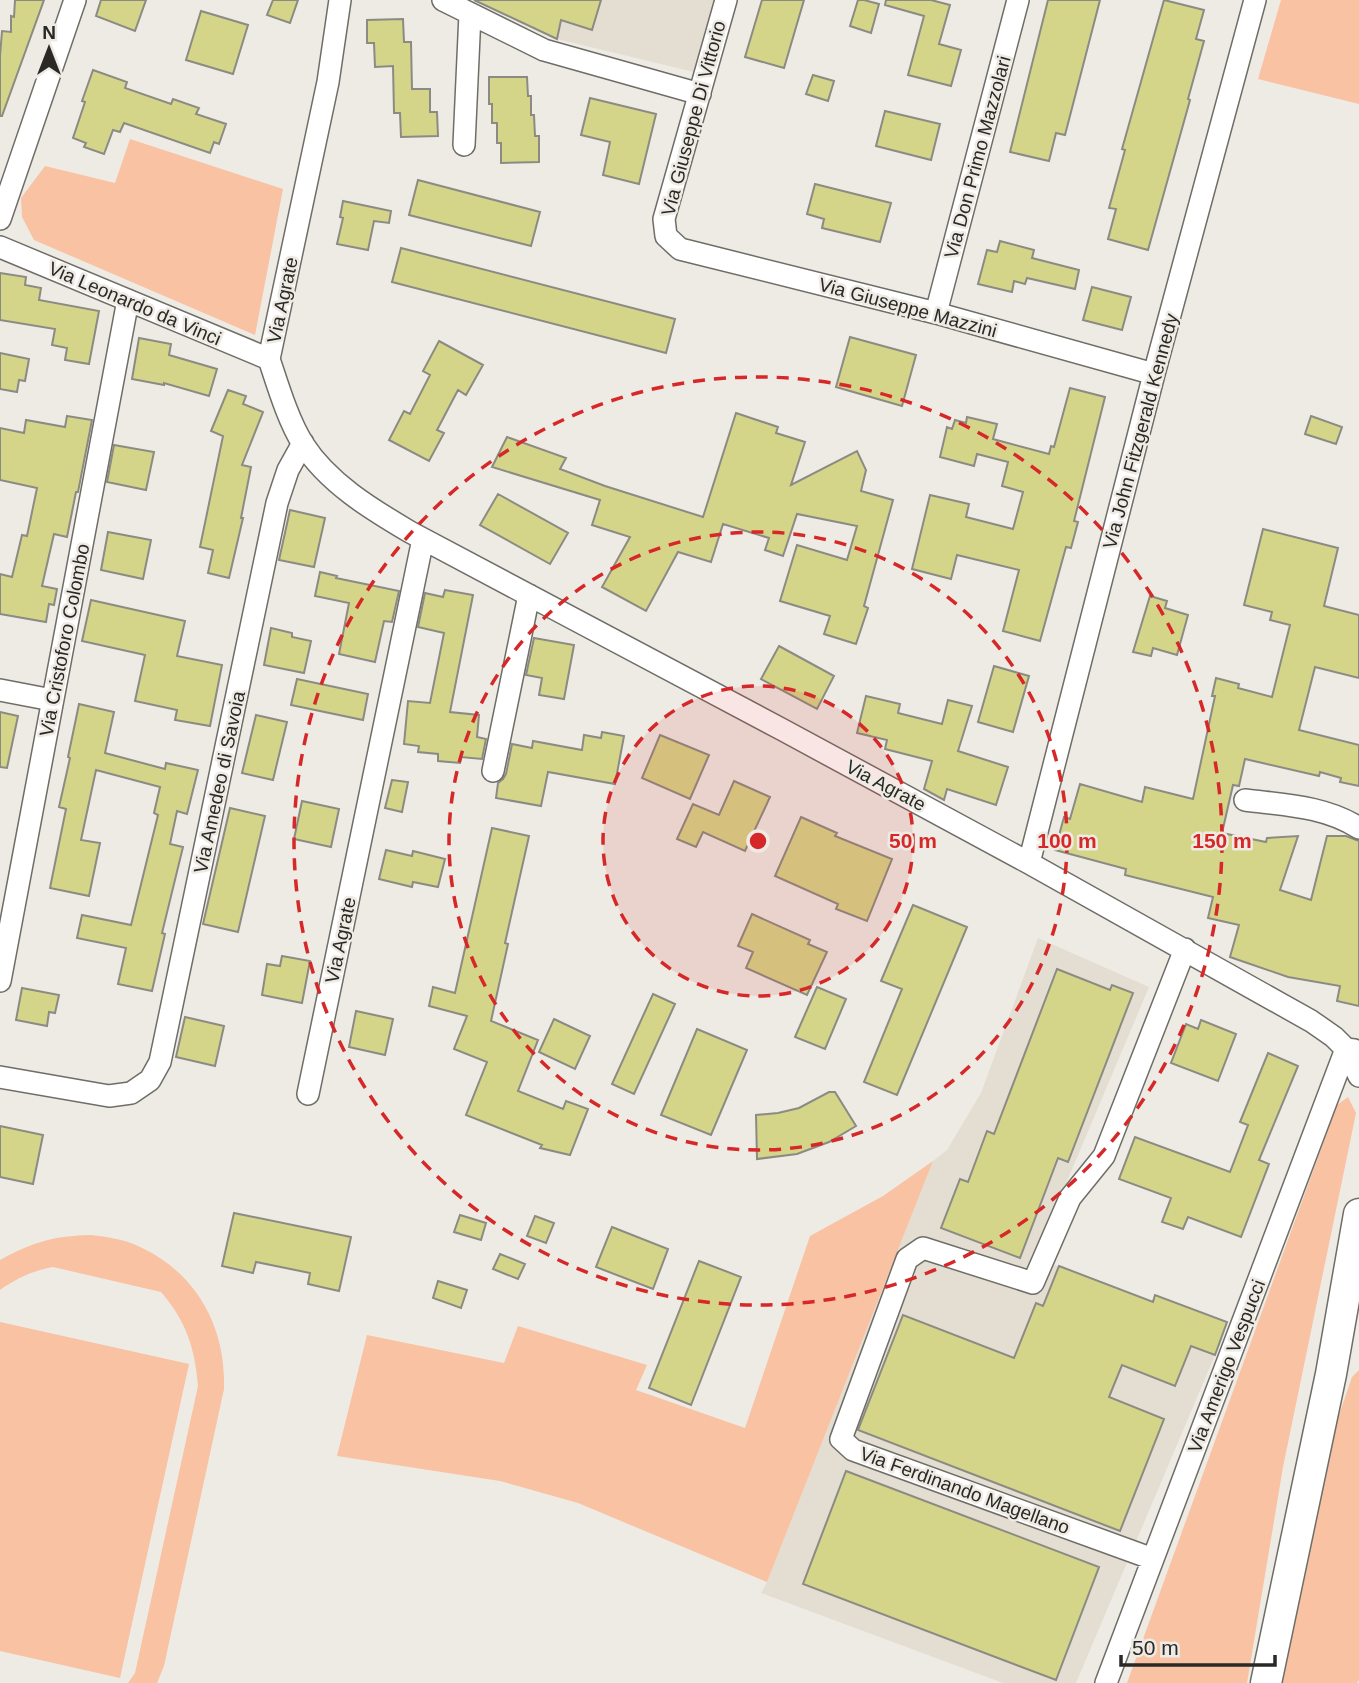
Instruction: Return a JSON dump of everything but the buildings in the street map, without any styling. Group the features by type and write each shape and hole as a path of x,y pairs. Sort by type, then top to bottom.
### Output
{"highway":[{"path":"1266,1683 1331,1374 1359,1214"},
{"path":"1331,1374 1359,1344"}],"street":[{"path":"0,219 75,0"},
{"name":"Via Agrate","path":"340,0 328,82 269,359 303,443 318,462 344,487 384,516 423,539 1029,863 1319,1026 1353,1050 1359,1076"},
{"path":"443,0 544,51 700,94"},
{"name":"Via Giuseppe Di Vittorio","path":"666,236 664,219 726,0"},
{"name":"Via Don Primo Mazzolari","path":"936,313 1018,0"},
{"name":"Via John Fitzgerald Kennedy","path":"1029,863 1154,374 1255,0"},
{"path":"464,145 470,14"},
{"name":"Via Giuseppe Mazzini","path":"666,236 680,249 936,313 1154,374"},
{"name":"Via Leonardo da Vinci","path":"0,247 269,359"},
{"name":"Via Cristoforo Colombo","path":"0,981 128,300"},
{"name":"Via Amedeo di Savoia","path":"0,1077 109,1096 131,1093 150,1080 160,1062 277,503 288,470 303,443"},
{"name":"Via Agrate","path":"308,1094 423,539"},
{"path":"493,771 529,596"},
{"path":"0,690 52,700"},
{"path":"1245,800 1321,811 1341,817 1359,828"},
{"name":"Via Ferdinando Magellano","path":"1153,1559 853,1450 841,1439 907,1259 923,1248 1034,1283 1070,1198 1104,1156 1185,949"},
{"name":"Via Amerigo Vespucci","path":"1107,1683 1353,1050"}],"shaded area":[{"path":"474,0 715,0 694,72 557,39"},
{"path":"1281,0 1359,0 1359,104 1258,79"},
{"path":"130,139 283,189 255,335 34,240 22,217 21,198 45,166 115,183"},
{"path":"1038,938 1149,987 1035,1257 1152,1302 1155,1295 1227,1322 1076,1683 1003,1683 761,1593 933,1161 947,1150 981,1093"},
{"path":"1348,1097 1356,1113 1283,1467 1247,1683 1127,1683 1337,1105"},
{"path":"933,1161 767,1582 578,1503 500,1481 337,1456 367,1335 504,1363 518,1326 647,1365 636,1390 745,1428 810,1236 883,1196"},
{"path":"91,1235 132,1244 176,1270 204,1304 220,1344 224,1389 164,1666 157,1683 128,1683 135,1673 198,1386 188,1336 177,1314 161,1292 53,1267 25,1276 0,1290 0,1260 44,1241"},
{"path":"0,1322 189,1364 120,1678 0,1651"},
{"path":"1359,1370 1359,1680 1357,1683 1275,1683 1330,1441 1352,1377"}]}
